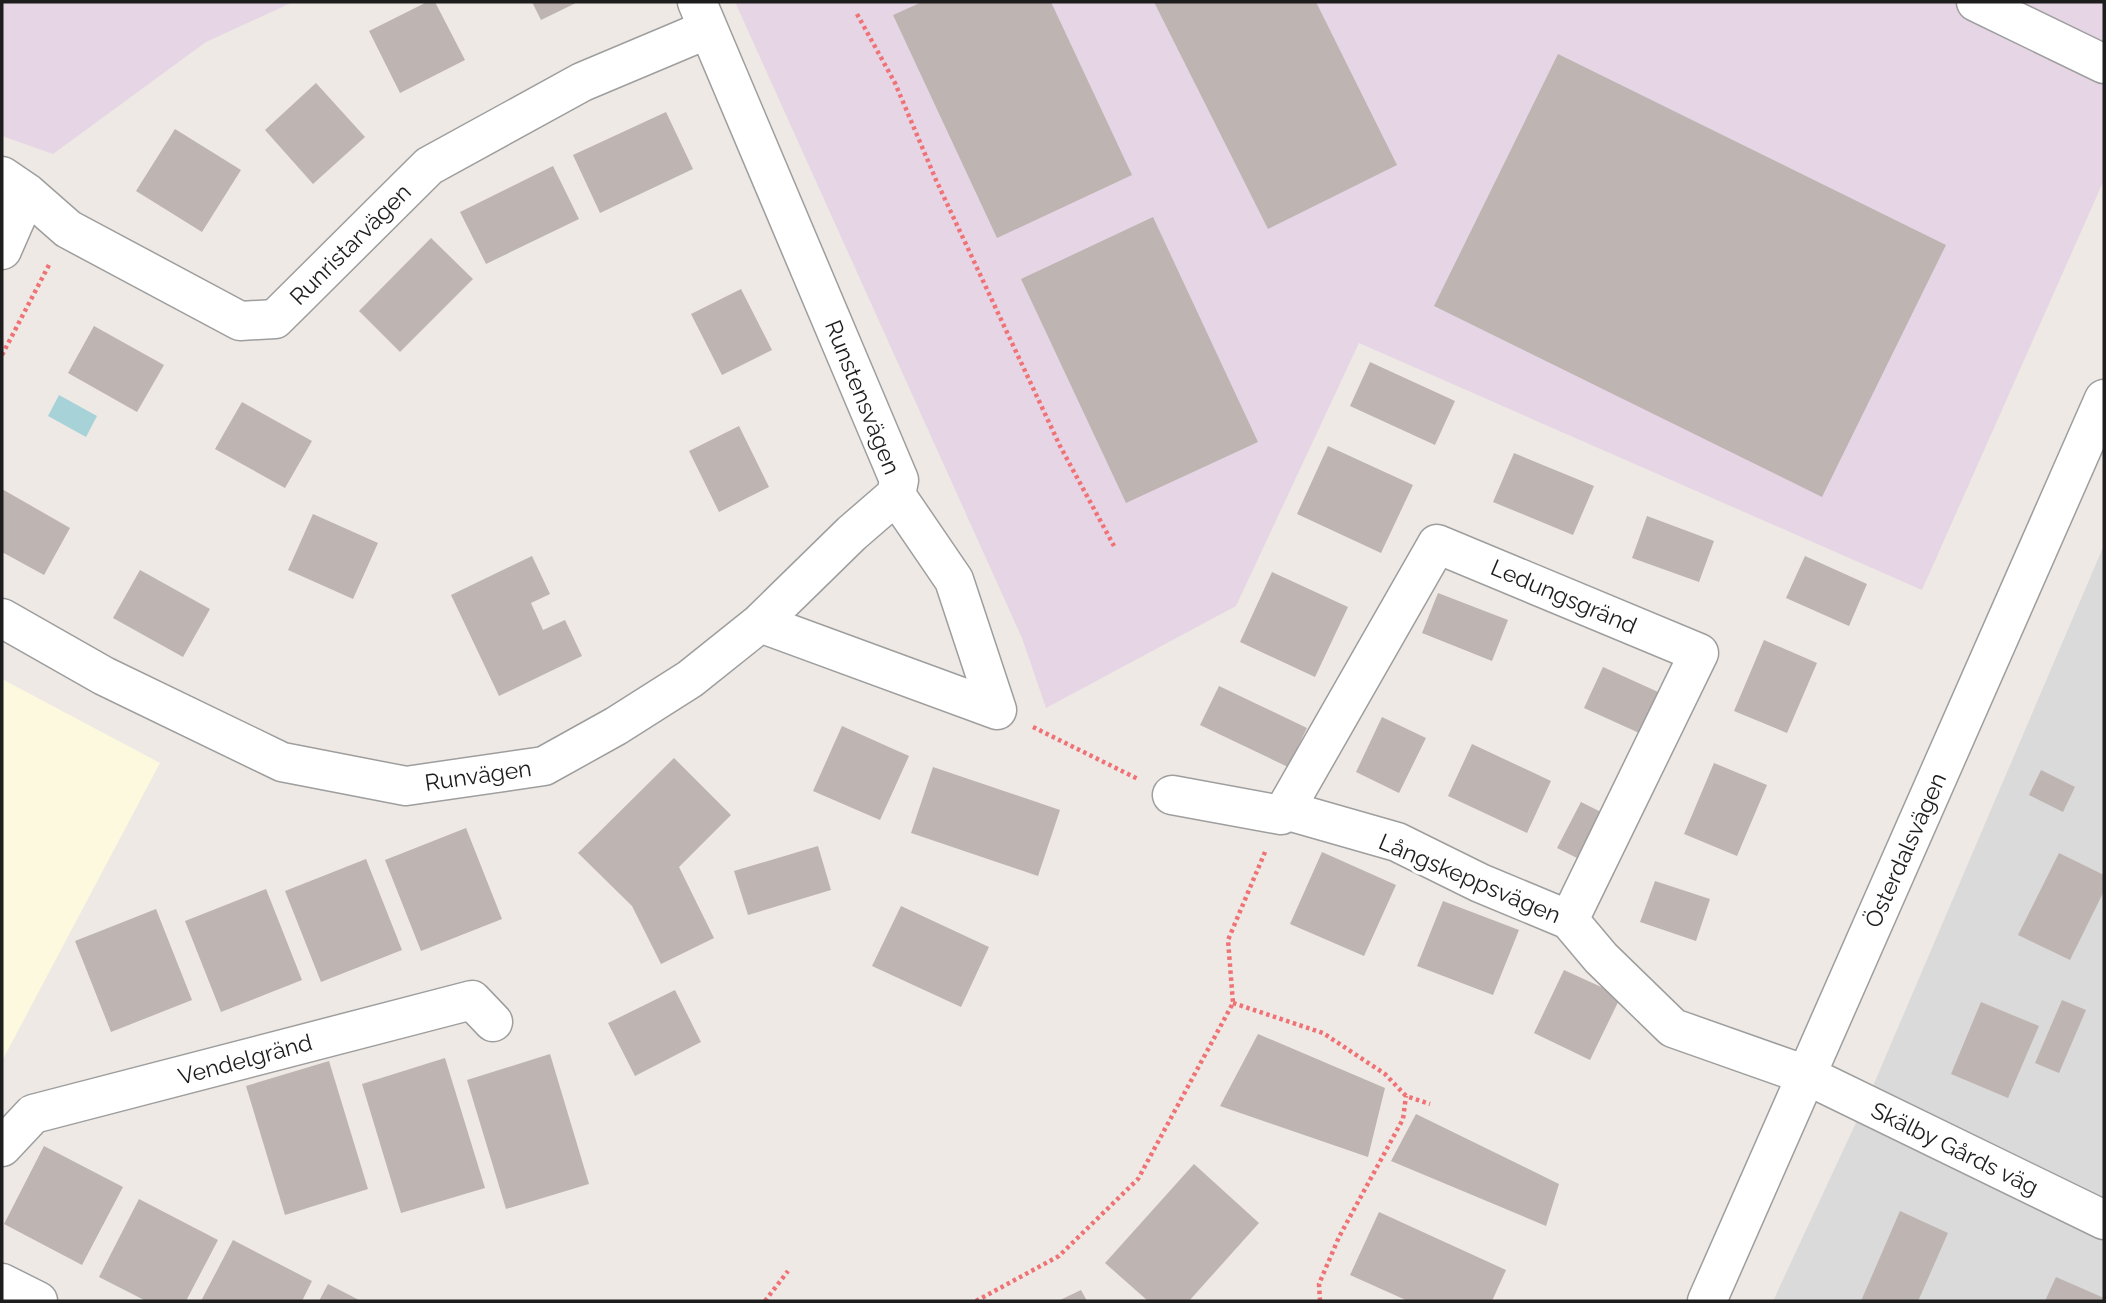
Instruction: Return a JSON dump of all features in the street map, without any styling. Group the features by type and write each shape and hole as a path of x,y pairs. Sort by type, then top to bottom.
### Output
{"street":[{"path":"1976,2 2104,64"},
{"name":"Runristarvägen","path":"15,184 68,229 240,321 275,319 429,166 702,15"},
{"name":"Runstensvägen","path":"702,15 900,480 896,495 954,580 997,710"},
{"path":"2,250 15,184"},
{"name":"Österdalsvägen","path":"1707,1301 2104,399"},
{"name":"Runvägen","path":"2,618 104,676 282,762 406,786 544,766 616,726 690,679 760,623 852,533 896,495"},
{"name":"Ledungsgränd","path":"1283,813 1437,544 1699,653 1569,920"},
{"path":"760,623 997,710"},
{"name":"Långskeppsvägen","path":"1172,795 1283,813 1397,842 1480,883 1569,920 1601,958 1673,1028 1806,1076"},
{"name":"Vendelgränd","path":"2,1147 33,1114 472,1000 493,1022"},
{"name":"Skälby Gårds väg","path":"1806,1076 2104,1220"},
{"path":"2,1283 38,1301"}],"path":[{"path":"857,14 895,83 936,180 1060,446 1114,546"},
{"path":"2,355 68,229"},
{"path":"997,710 1172,795"},
{"path":"976,1301 1059,1256 1138,1178 1233,1003 1228,940 1283,813"},
{"path":"1233,1003 1323,1033 1385,1074 1406,1096 1430,1104"},
{"path":"1320,1301 1320,1284 1339,1237 1403,1119 1406,1096"},
{"path":"765,1301 788,1271"}],"shaded area":[{"path":"2,2 293,2 206,42 53,154 2,136"},
{"path":"735,2 2104,2 2104,180 1922,590 1359,343 1236,606 1046,708 1022,638"},
{"path":"2104,545 2104,1301 1773,1301 1873,1086"},
{"path":"2,679 160,763 2,1061"}],"water":[{"path":"59,395 97,416 86,437 48,416"}],"building":[{"path":"427,2 435,2 465,60 400,93 369,31"},
{"path":"532,2 578,2 541,20"},
{"path":"922,2 1051,2 1132,175 997,238 893,15"},
{"path":"1154,2 1316,2 1397,165 1268,229"},
{"path":"1558,54 1946,245 1822,497 1434,306"},
{"path":"316,83 365,137 313,184 265,130"},
{"path":"666,112 693,169 600,213 573,155"},
{"path":"175,129 241,170 202,232 136,191"},
{"path":"553,166 579,219 486,264 460,212"},
{"path":"1153,217 1258,442 1126,503 1021,279"},
{"path":"431,238 473,279 400,352 359,311"},
{"path":"741,289 772,350 722,375 691,314"},
{"path":"94,326 164,365 137,412 68,373"},
{"path":"1370,362 1455,401 1435,445 1350,406"},
{"path":"242,402 312,441 285,488 215,449"},
{"path":"739,426 769,487 719,512 689,451"},
{"path":"1328,446 1413,485 1381,553 1297,514"},
{"path":"1514,453 1594,486 1573,535 1493,502"},
{"path":"2,489 70,528 44,575 2,552"},
{"path":"313,514 378,543 353,599 288,570"},
{"path":"1647,516 1714,541 1699,582 1632,558"},
{"path":"532,556 550,594 531,603 543,630 565,620 582,656 499,696 451,595"},
{"path":"1805,556 1867,584 1849,626 1786,598"},
{"path":"140,570 210,609 183,657 113,618"},
{"path":"1272,572 1348,607 1315,677 1240,642"},
{"path":"1438,593 1508,620 1492,661 1422,633"},
{"path":"1764,640 1817,663 1787,733 1734,711"},
{"path":"1603,667 1667,696 1648,737 1584,708"},
{"path":"1219,686 1307,728 1288,767 1200,725"},
{"path":"1382,717 1426,738 1399,793 1356,772"},
{"path":"842,726 909,756 880,820 813,791"},
{"path":"1472,744 1551,781 1527,833 1448,796"},
{"path":"674,758 731,815 679,867 714,938 661,964 632,906 578,853"},
{"path":"1714,763 1767,785 1737,856 1684,834"},
{"path":"933,767 1060,810 1038,876 911,833"},
{"path":"2041,770 2075,787 2063,812 2029,795"},
{"path":"1581,802 1613,818 1589,864 1557,848"},
{"path":"466,828 502,919 421,951 385,860"},
{"path":"818,846 831,890 748,915 734,871"},
{"path":"1322,852 1396,885 1364,956 1290,924"},
{"path":"2059,853 2104,875 2104,891 2070,960 2018,935"},
{"path":"366,859 402,950 321,982 285,891"},
{"path":"1655,881 1710,899 1696,941 1640,922"},
{"path":"266,889 302,980 221,1012 185,921"},
{"path":"1443,901 1519,930 1493,995 1417,966"},
{"path":"901,906 989,947 961,1007 872,966"},
{"path":"156,909 192,1000 111,1032 75,941"},
{"path":"1564,970 1621,996 1590,1060 1534,1033"},
{"path":"675,990 701,1042 635,1076 608,1023"},
{"path":"2062,1000 2086,1010 2059,1073 2035,1063"},
{"path":"1981,1002 2039,1026 2008,1098 1951,1074"},
{"path":"1258,1034 1385,1088 1368,1157 1220,1106"},
{"path":"550,1054 589,1184 506,1209 467,1080"},
{"path":"445,1058 485,1188 401,1213 362,1084"},
{"path":"329,1061 368,1189 285,1215 246,1086"},
{"path":"1416,1114 1559,1184 1546,1226 1391,1161"},
{"path":"44,1146 123,1187 82,1265 4,1224"},
{"path":"1194,1164 1259,1223 1189,1301 1148,1301 1105,1263"},
{"path":"139,1199 218,1240 186,1301 146,1301 99,1277"},
{"path":"1900,1211 1948,1233 1918,1301 1861,1301"},
{"path":"1379,1212 1506,1270 1492,1301 1408,1301 1350,1275"},
{"path":"233,1240 312,1281 302,1301 201,1301"},
{"path":"2056,1277 2104,1298 2103,1301 2045,1301"},
{"path":"328,1284 361,1301 319,1301"},
{"path":"1081,1290 1087,1301 1058,1301"}]}
